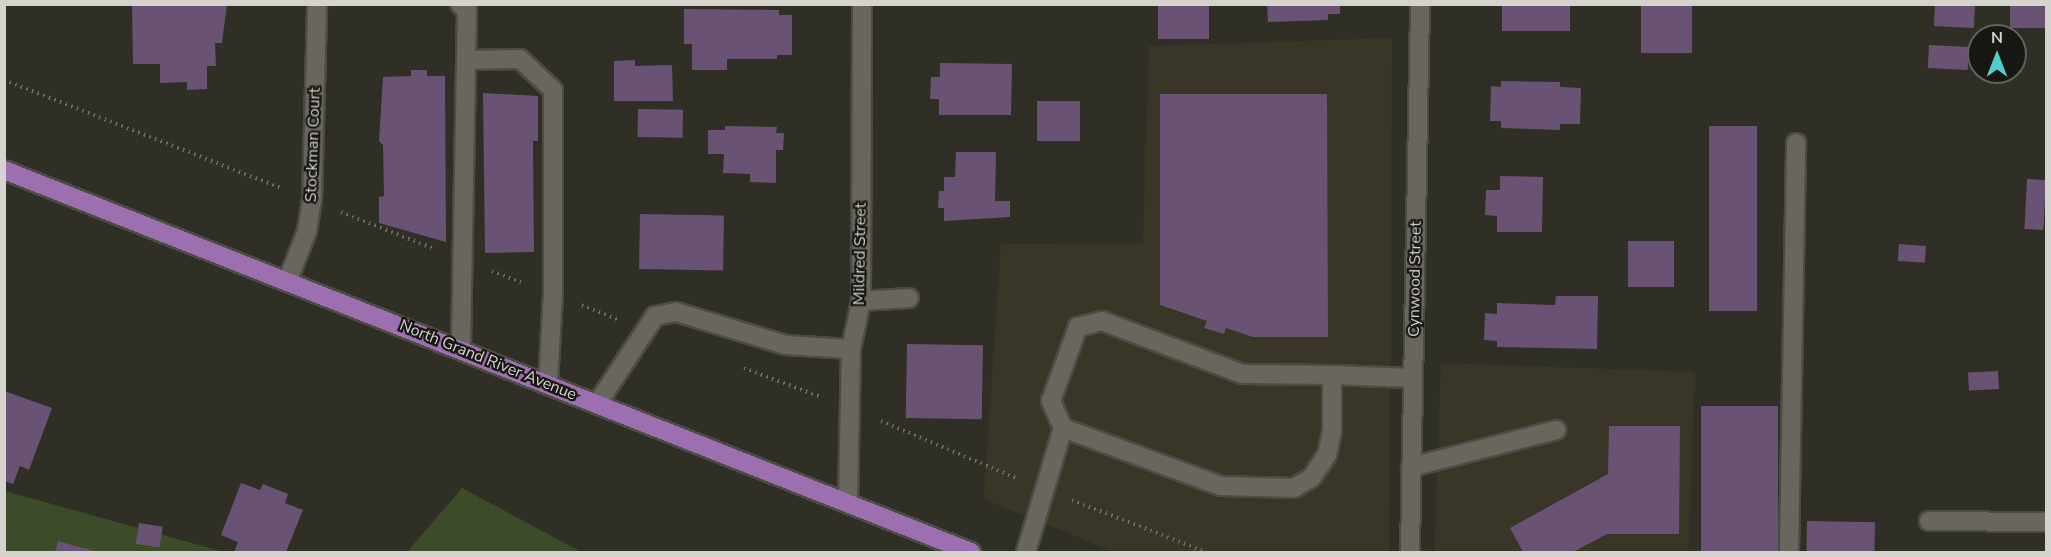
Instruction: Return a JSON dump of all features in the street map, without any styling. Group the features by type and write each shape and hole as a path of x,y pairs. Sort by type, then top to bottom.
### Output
{"main road":[{"name":"North Grand River Avenue","path":"4,170 461,348 971,552"}],"street":[{"name":"Stockman Court","path":"288,280 307,231 312,201 317,4"},
{"path":"459,4 467,10 461,348"},
{"name":"Mildred Street","path":"848,503 851,349 861,301 862,4"},
{"name":"Cynwood Street","path":"1410,552 1420,4"},
{"path":"466,60 520,59 553,90 553,294 548,384"},
{"path":"1789,552 1797,143"},
{"path":"861,301 909,298"},
{"path":"597,404 655,316 676,312 785,345 851,349"},
{"path":"1026,552 1047,490 1063,428 1051,401 1078,327 1102,321 1242,374 1413,378"},
{"path":"1063,428 1221,486 1294,488 1312,477 1327,455 1332,432 1332,375"},
{"path":"1411,467 1556,430"},
{"path":"1929,522 2046,522"}],"path":[{"path":"4,80 646,330"},
{"path":"732,363 1206,552"}],"shaded area":[{"path":"1392,38 1389,552 1114,552 984,499 1001,244 1143,243 1149,46"},
{"path":"1441,363 1695,372 1689,552 1434,552"}],"green space":[{"path":"462,488 572,547 581,552 407,552"},
{"path":"5,491 224,552 5,552"}],"building":[{"path":"132,4 227,4 222,43 215,43 216,66 207,66 207,89 187,90 187,82 160,83 160,64 133,64"},
{"path":"1158,4 1209,4 1209,39 1158,39"},
{"path":"1267,4 1340,4 1340,14 1328,14 1328,20 1268,22"},
{"path":"1502,4 1570,4 1570,31 1502,31"},
{"path":"1641,4 1692,4 1692,53 1641,53"},
{"path":"1935,4 1975,6 1974,24 1967,24 1967,28 1934,26"},
{"path":"2010,4 2046,4 2046,28 2027,28 2027,24 2010,24"},
{"path":"684,9 779,10 779,15 792,15 792,55 777,55 777,59 727,59 727,70 692,70 692,44 684,44"},
{"path":"1929,45 1967,47 1967,70 1928,68"},
{"path":"635,60 635,66 672,65 673,101 614,101 614,61"},
{"path":"940,63 1012,64 1011,115 939,115 939,99 930,99 931,77 940,77"},
{"path":"411,70 427,70 427,76 445,76 446,242 379,223 379,197 384,196 383,145 379,141 383,77 411,76"},
{"path":"1501,81 1560,82 1560,87 1581,88 1580,124 1560,124 1560,130 1501,128 1501,121 1490,121 1491,86 1501,87"},
{"path":"483,93 538,96 538,141 533,141 534,252 485,253"},
{"path":"1160,94 1327,94 1328,337 1253,337 1226,328 1224,334 1204,328 1207,321 1160,305"},
{"path":"1037,101 1080,101 1080,141 1037,141"},
{"path":"638,109 683,110 683,138 638,137"},
{"path":"725,126 777,127 776,133 784,133 783,150 776,150 776,183 750,182 750,174 723,173 724,154 708,154 708,130 725,130"},
{"path":"1709,126 1757,126 1757,311 1709,311"},
{"path":"956,152 996,152 995,201 1010,201 1010,217 944,221 944,208 938,208 939,191 944,191 944,177 955,177"},
{"path":"1500,176 1543,177 1542,232 1497,232 1497,216 1485,215 1486,190 1500,190"},
{"path":"2027,179 2046,180 2043,230 2024,229"},
{"path":"640,214 724,215 723,270 639,269"},
{"path":"1628,241 1674,241 1674,287 1628,287"},
{"path":"1899,244 1926,246 1925,263 1898,261"},
{"path":"1556,296 1598,296 1597,349 1497,347 1497,341 1484,340 1485,313 1497,314 1497,303 1555,305"},
{"path":"907,344 983,345 982,419 906,418"},
{"path":"1998,371 1999,389 1969,391 1968,373"},
{"path":"4,391 52,408 29,470 20,466 13,484 4,481"},
{"path":"1701,406 1778,406 1778,552 1701,552"},
{"path":"1609,426 1680,426 1679,534 1607,534 1573,552 1523,552 1510,528 1608,474"},
{"path":"241,483 260,490 263,484 288,494 285,503 303,510 286,552 234,552 238,542 221,535"},
{"path":"1807,521 1875,522 1874,552 1806,552"},
{"path":"139,523 163,527 159,547 136,544"},
{"path":"58,541 97,552 55,552"}]}
